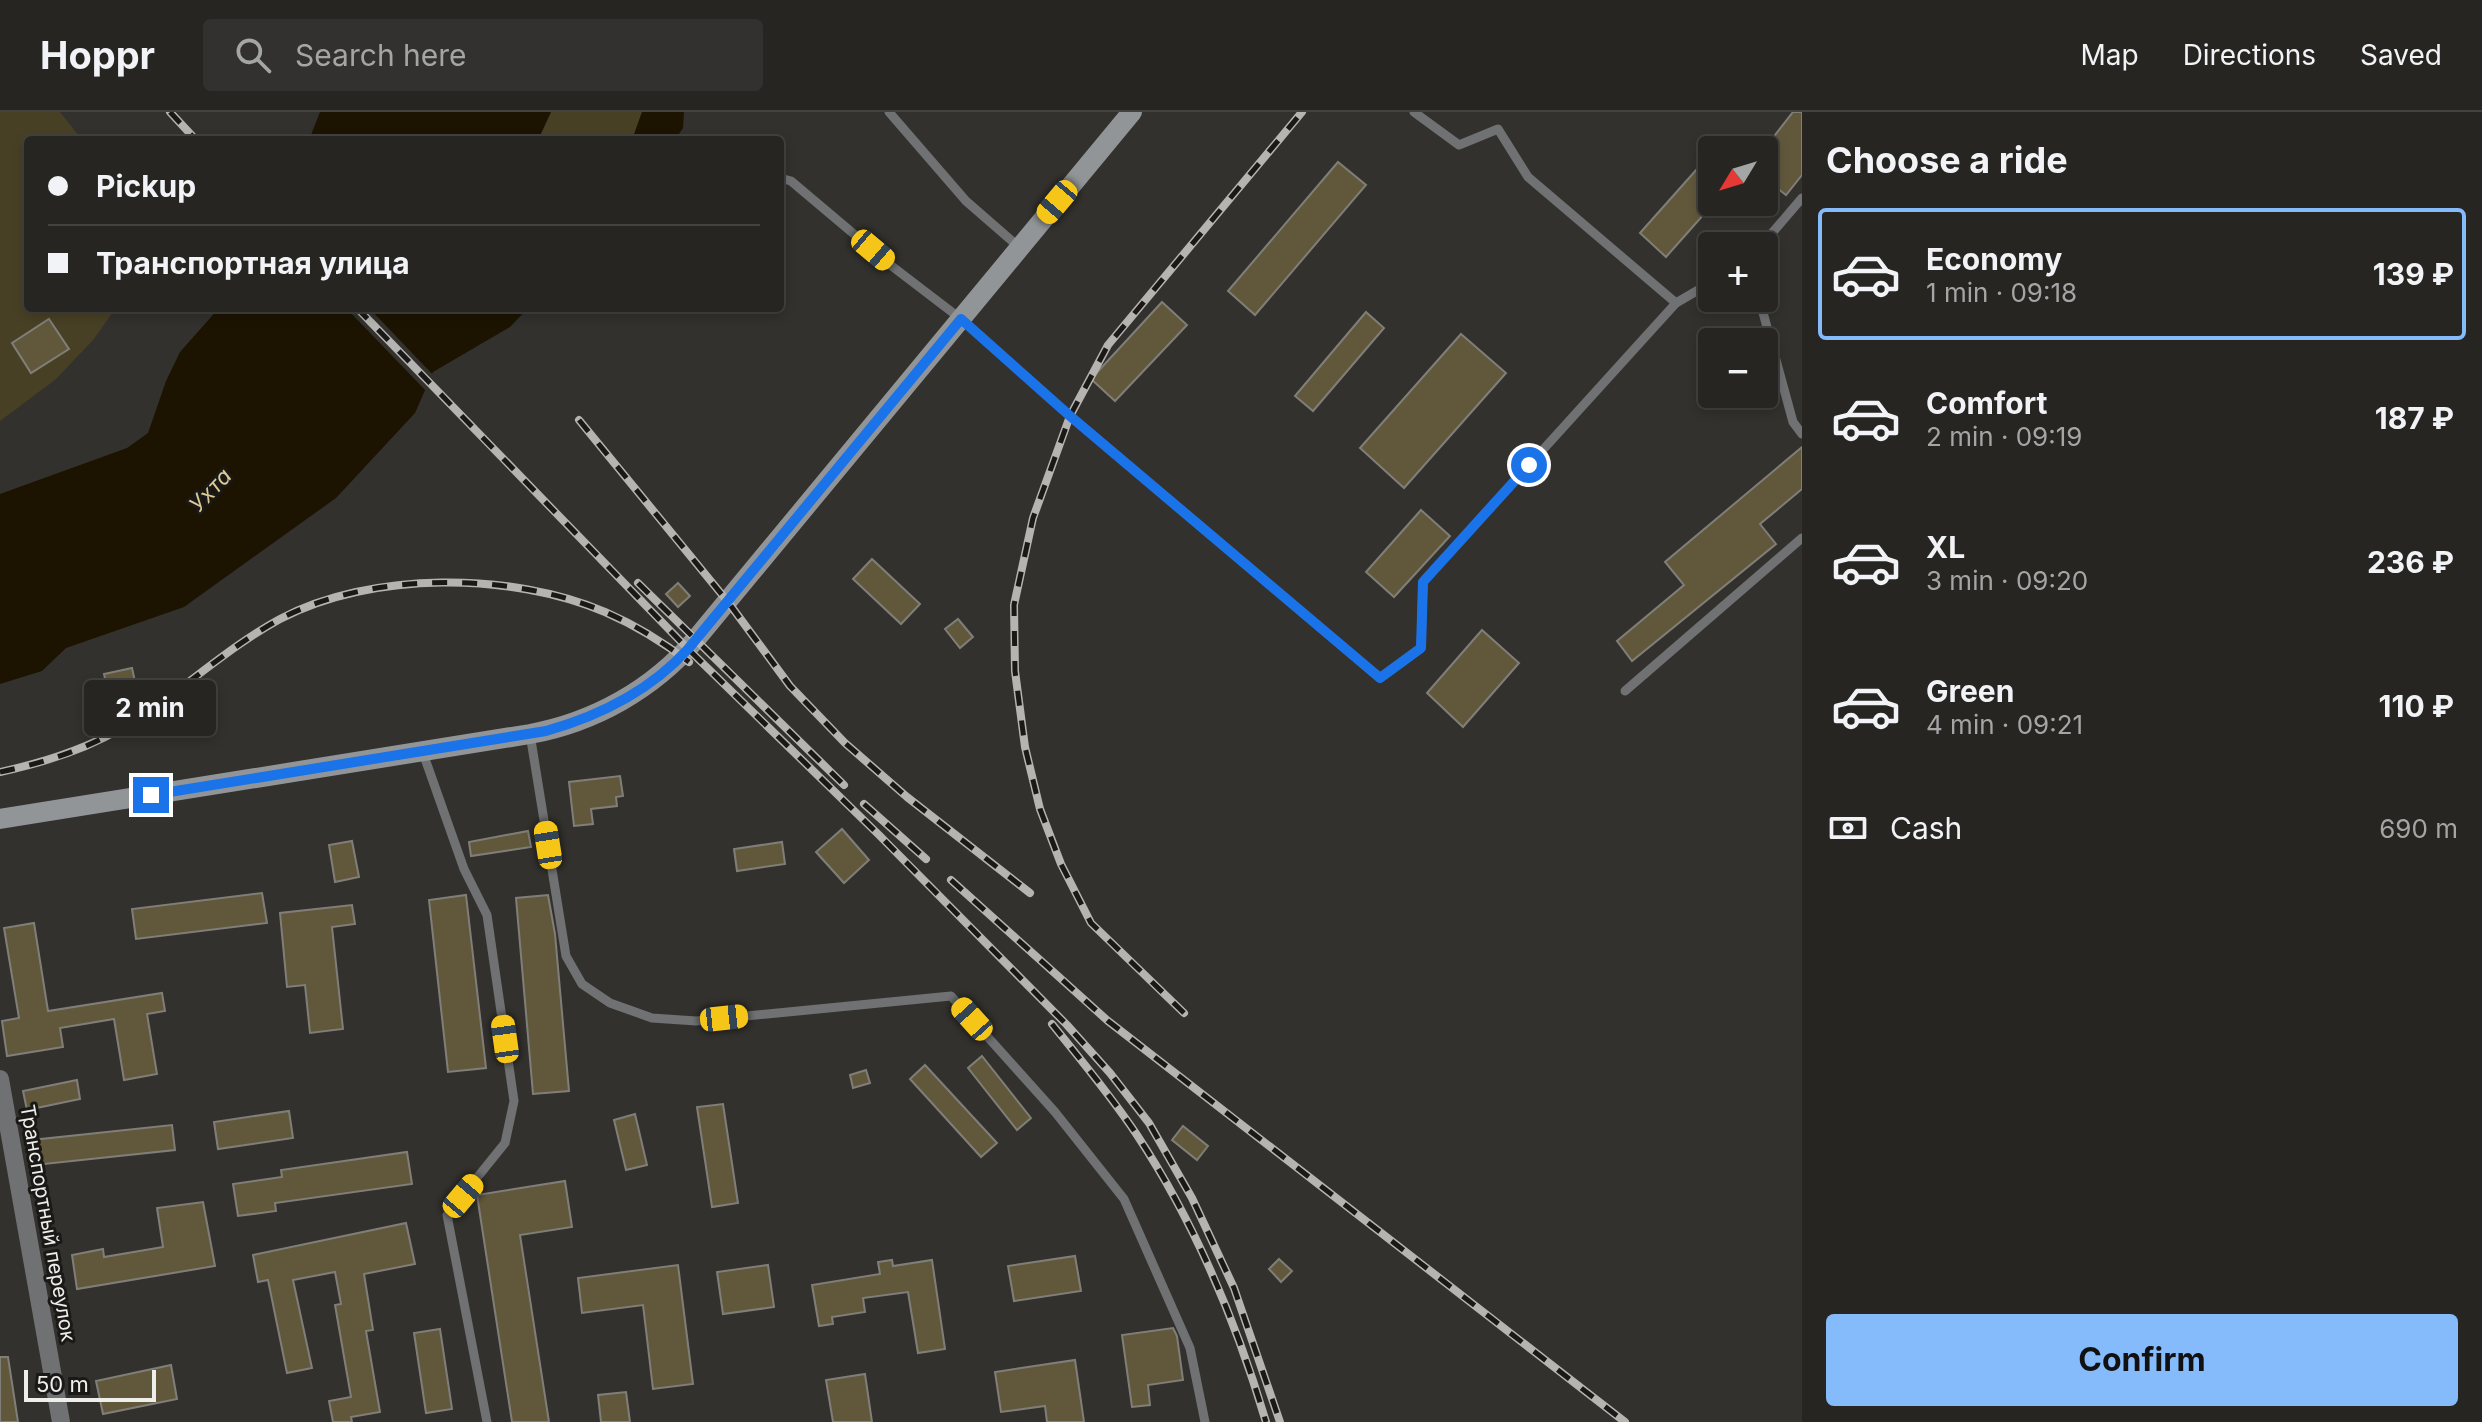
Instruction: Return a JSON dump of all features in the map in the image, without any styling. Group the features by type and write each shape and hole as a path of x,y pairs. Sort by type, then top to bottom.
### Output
{"street":[{"path":"0,819 530,734 562,726 629,697 668,669 728,602 1132,112"},
{"name":"Транспортный переулок","path":"0,1079 61,1422"}],"lane":[{"path":"889,112 966,201 1019,247"},
{"path":"1414,112 1459,145 1498,129 1528,177 1676,303"},
{"path":"784,179 791,181 893,267 961,319 1070,416 1380,678 1421,648 1423,582 1676,303 1698,290"},
{"path":"1773,232 1802,198"},
{"path":"1763,312 1793,422 1802,434"},
{"path":"1625,691 1802,538"},
{"path":"530,734 566,956 582,984 610,1003 652,1018 696,1021 951,996 1055,1112 1124,1199 1190,1348 1205,1422"},
{"path":"423,753 464,869 487,915 514,1101 505,1143 447,1215 487,1422"}],"shaded area":[{"path":"0,112 60,112 79,136 24,136 24,312 113,312 93,340 56,379 0,421"},
{"path":"551,112 642,112 633,136 540,136"}],"water":[{"path":"320,112 551,112 540,136 311,136"},
{"path":"642,112 684,112 683,128 678,136 633,136"},
{"name":"Ухта","path":"215,312 524,312 510,327 433,372 415,413 336,498 184,607 66,648 42,671 0,684 0,494 127,448 148,433 180,352"}],"pier":[{"path":"350,312 373,312 435,377 428,393"}],"building":[{"path":"1793,112 1802,112 1802,175 1786,195 1778,189 1778,136 1774,136"},
{"path":"1338,162 1366,185 1255,315 1228,291"},
{"path":"1697,169 1698,216 1702,216 1666,257 1640,233"},
{"path":"1162,302 1187,325 1115,401 1091,379"},
{"path":"1366,312 1384,328 1313,411 1295,396"},
{"path":"49,319 69,349 31,373 12,343"},
{"path":"1461,334 1506,373 1404,488 1360,448"},
{"path":"1802,447 1802,489 1760,524 1776,544 1632,661 1617,641 1684,585 1665,562"},
{"path":"1421,510 1450,536 1394,597 1366,572"},
{"path":"872,559 920,604 901,624 853,579"},
{"path":"678,583 690,596 678,607 666,594"},
{"path":"958,619 973,637 960,648 945,629"},
{"path":"1482,630 1519,663 1463,727 1427,693"},
{"path":"132,668 136,686 108,692 104,674"},
{"path":"620,776 623,796 616,797 617,806 591,809 593,824 574,826 569,782"},
{"path":"842,829 869,860 844,883 816,852"},
{"path":"528,831 531,847 471,856 469,842"},
{"path":"352,841 359,877 335,882 329,845"},
{"path":"782,842 785,864 737,871 734,849"},
{"path":"262,893 267,923 136,939 132,909"},
{"path":"466,895 486,1068 448,1072 429,900"},
{"path":"548,895 555,934 569,1091 533,1094 516,898"},
{"path":"352,905 355,924 332,927 343,1029 310,1033 305,985 287,987 280,913"},
{"path":"34,923 48,1011 162,993 165,1011 147,1014 157,1074 124,1080 114,1019 60,1028 63,1047 7,1056 2,1021 19,1018 4,928"},
{"path":"982,1056 1031,1118 1017,1130 968,1068"},
{"path":"925,1065 997,1143 981,1157 910,1079"},
{"path":"866,1070 870,1083 853,1088 850,1075"},
{"path":"77,1080 80,1099 27,1110 23,1091"},
{"path":"723,1104 738,1203 712,1207 697,1107"},
{"path":"289,1111 293,1138 218,1149 214,1122"},
{"path":"635,1114 647,1165 626,1170 614,1120"},
{"path":"172,1125 175,1150 35,1165 32,1140"},
{"path":"1183,1126 1208,1146 1197,1160 1172,1140"},
{"path":"407,1152 412,1184 275,1203 276,1211 238,1216 233,1184 282,1177 281,1170"},
{"path":"565,1181 572,1227 520,1235 549,1422 512,1422 477,1195"},
{"path":"203,1202 215,1266 77,1289 72,1255 103,1249 104,1257 163,1247 157,1208"},
{"path":"406,1223 415,1264 364,1274 373,1330 366,1331 380,1412 351,1417 352,1422 333,1422 329,1401 351,1397 335,1305 341,1304 335,1272 293,1280 312,1368 287,1373 268,1280 258,1282 253,1255"},
{"path":"1075,1256 1081,1291 1014,1301 1008,1266"},
{"path":"1279,1259 1292,1271 1281,1282 1269,1269"},
{"path":"892,1260 893,1266 932,1260 945,1349 918,1353 908,1292 863,1298 865,1312 832,1317 833,1324 819,1326 812,1285 880,1274 878,1262"},
{"path":"678,1265 693,1384 653,1389 643,1305 582,1313 578,1278"},
{"path":"768,1265 774,1307 723,1314 717,1272"},
{"path":"1173,1328 1177,1336 1183,1380 1148,1385 1150,1405 1132,1407 1122,1335"},
{"path":"440,1329 452,1409 426,1413 414,1333"},
{"path":"0,1357 8,1357 18,1422 0,1422"},
{"path":"1075,1360 1084,1422 1047,1422 1045,1406 1001,1412 995,1372"},
{"path":"171,1365 177,1399 103,1414 96,1381"},
{"path":"865,1374 872,1422 833,1422 826,1380"},
{"path":"626,1392 630,1422 601,1422 598,1395"}],"railway":[{"path":"170,112 192,136"},
{"path":"1184,1013 1091,923 1061,864 1040,809 1025,747 1015,671 1014,605 1033,518 1070,416 1108,345 1302,112"},
{"path":"361,312 688,649 879,835 1067,1025 1110,1073 1149,1123 1192,1198 1234,1288 1280,1422"},
{"path":"579,420 728,602 790,686 845,743 907,797 1030,893"},
{"path":"0,772 62,755 120,729 280,619 316,603 398,585 442,582 485,584 528,589 568,599 627,622 689,662"},
{"path":"638,583 844,785"},
{"path":"864,804 926,859"},
{"path":"951,880 1108,1021 1625,1422"},
{"path":"1052,1024 1127,1121 1177,1203 1227,1310 1266,1422"}],"route":[{"path":"151,795 546,731 593,715 629,697 668,669 688,649 961,319 1070,416 1380,678 1421,648 1423,582 1529,465"}]}
